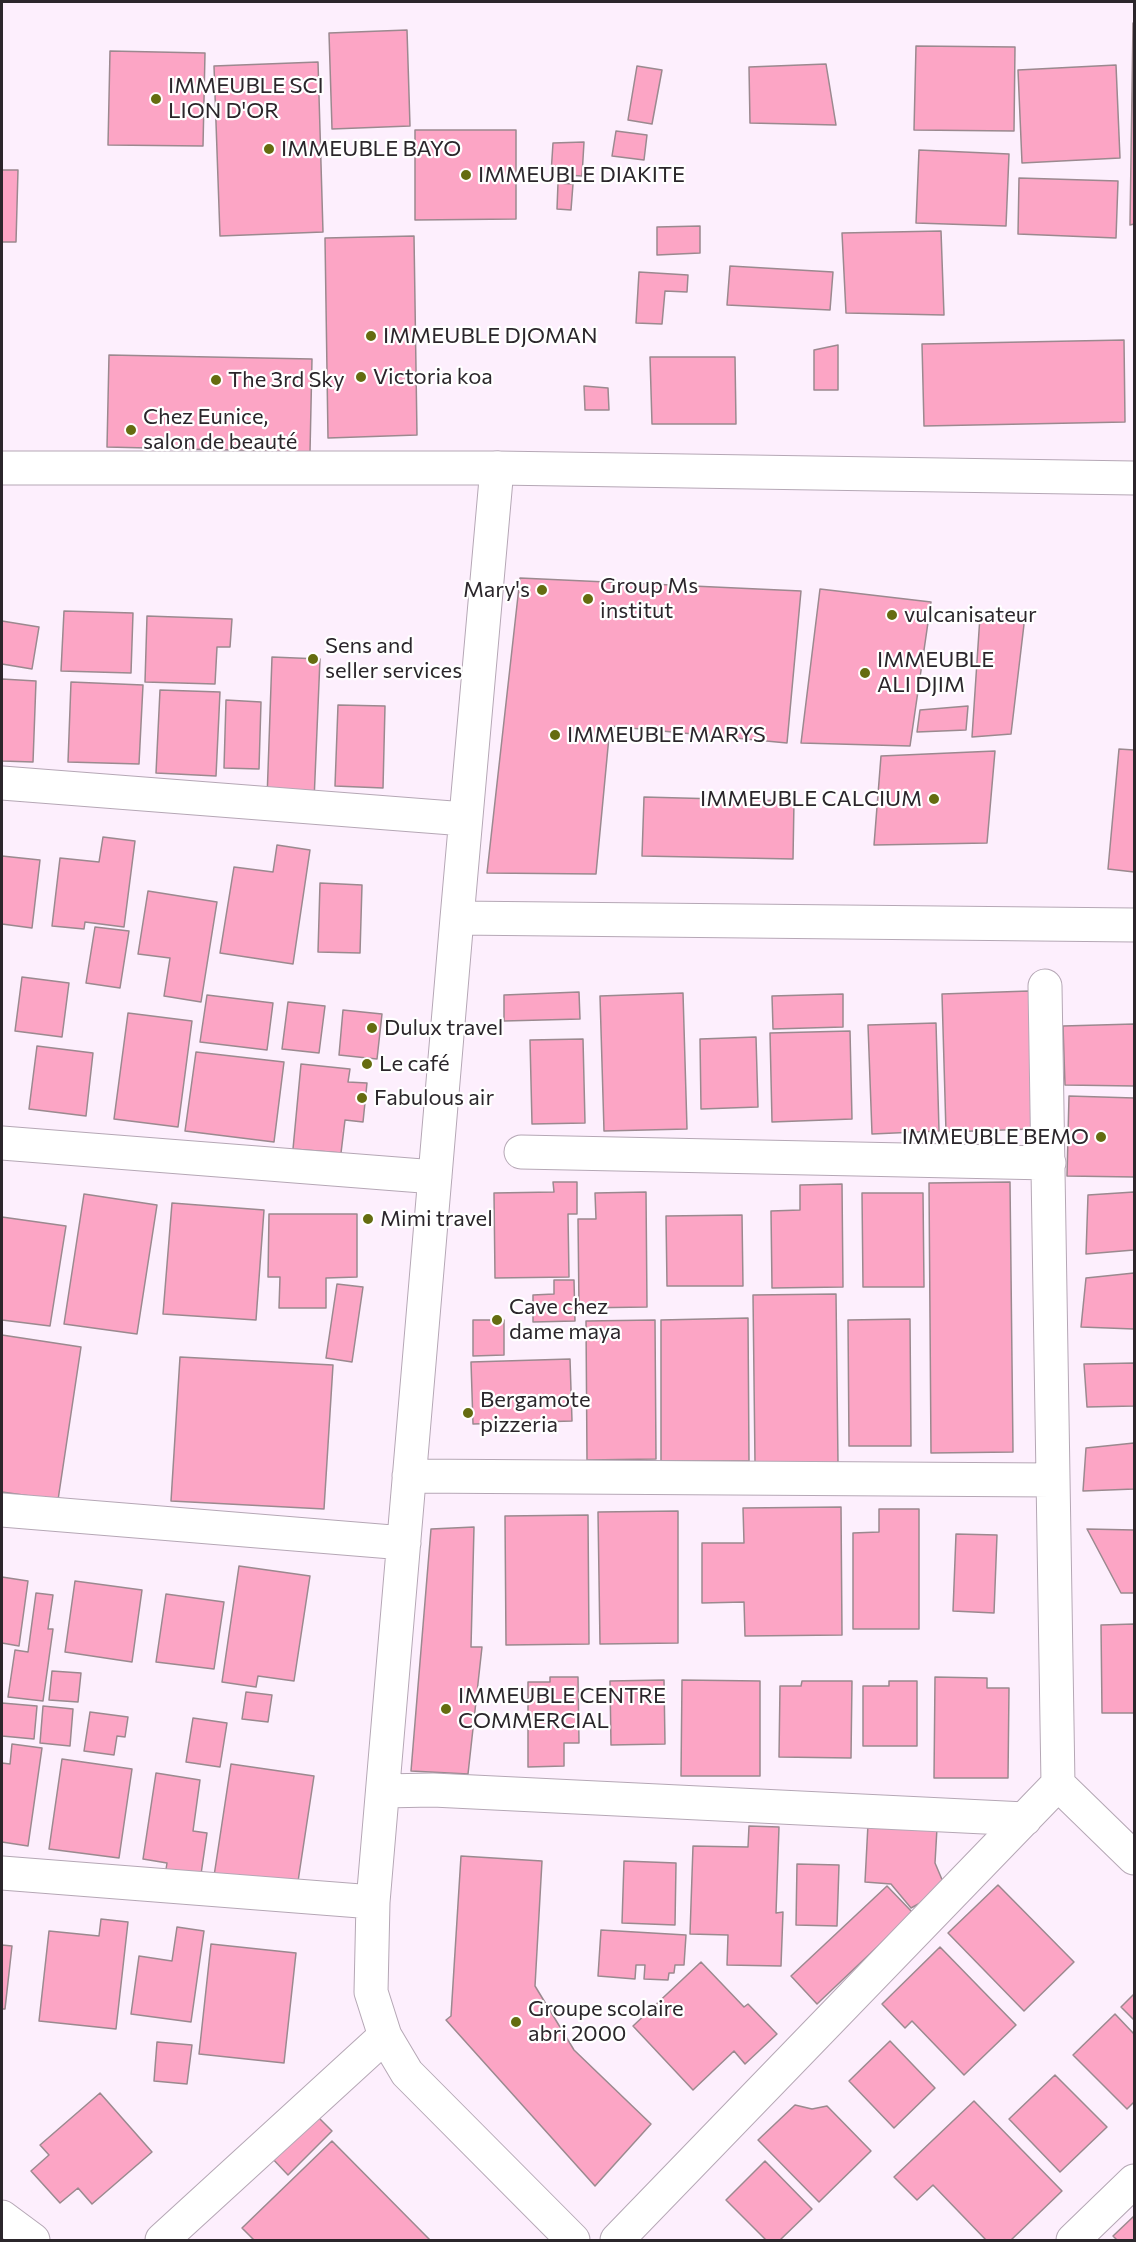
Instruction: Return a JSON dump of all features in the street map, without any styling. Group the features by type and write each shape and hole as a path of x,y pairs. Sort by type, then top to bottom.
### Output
{"street":[{"path":"2,468 497,468 1134,478"},
{"path":"497,468 373,1902 371,1992 385,2036 407,2073 573,2241"},
{"path":"2,783 465,819"},
{"path":"457,918 1134,925"},
{"path":"1045,986 1058,1784 1134,1858"},
{"path":"2,1143 435,1177"},
{"path":"521,1152 1048,1163"},
{"path":"409,1476 1052,1480"},
{"path":"2,1510 404,1543"},
{"path":"617,2241 1058,1784"},
{"path":"383,1791 433,1790 1024,1819"},
{"path":"2,1873 373,1902"},
{"path":"162,2241 385,2036"},
{"path":"1073,2241 1134,2181"},
{"path":"2,2217 33,2241"}],"building":[{"path":"1133,23 1134,224 1130,225"},
{"path":"407,30 410,126 332,129 329,33"},
{"path":"916,46 1015,47 1014,131 914,130"},
{"name":"IMMEUBLE SCI LION D'OR","path":"110,51 205,53 203,146 108,145"},
{"name":"IMMEUBLE BAYO","path":"318,62 323,232 220,236 214,66"},
{"path":"826,64 836,125 750,123 749,67"},
{"path":"1116,65 1120,158 1022,163 1018,70"},
{"path":"637,66 662,70 652,124 628,120"},
{"name":"IMMEUBLE DIAKITE","path":"415,130 516,130 516,219 415,220"},
{"path":"616,131 647,135 644,160 612,156"},
{"path":"584,142 582,176 551,174 553,143"},
{"path":"919,150 1009,154 1006,226 916,223"},
{"path":"2,170 18,170 16,242 2,242"},
{"path":"1019,178 1118,181 1116,238 1018,234"},
{"path":"558,183 573,184 571,210 557,209"},
{"path":"700,226 700,253 657,255 657,227"},
{"path":"941,231 944,315 846,313 842,233"},
{"name":"IMMEUBLE DJOMAN","path":"414,236 417,435 328,438 325,238"},
{"path":"730,266 833,272 830,310 727,305"},
{"path":"639,272 688,275 687,292 665,291 662,324 636,323"},
{"path":"1124,340 1125,422 924,426 922,344"},
{"path":"838,345 838,390 814,390 814,350"},
{"path":"109,355 312,359 310,452 107,447"},
{"path":"650,357 735,357 736,424 652,424"},
{"path":"584,386 608,388 609,410 585,410"},
{"name":"IMMEUBLE MARYS","path":"520,578 801,591 787,743 610,726 596,874 487,873"},
{"name":"IMMEUBLE ALI DJIM","path":"820,589 931,602 910,746 801,743"},
{"path":"64,611 133,613 131,673 61,671"},
{"path":"147,616 232,619 230,647 217,647 215,684 145,682"},
{"path":"980,616 1025,616 1011,734 972,737"},
{"path":"2,621 39,627 32,669 2,664"},
{"path":"272,657 320,659 314,801 267,799"},
{"path":"2,679 36,681 33,762 2,761"},
{"path":"71,682 143,685 139,764 68,762"},
{"path":"160,690 220,692 216,776 156,773"},
{"path":"226,700 261,702 259,769 224,768"},
{"path":"338,705 385,706 383,788 335,786"},
{"path":"968,706 966,730 917,732 920,710"},
{"path":"1119,749 1134,750 1134,872 1108,869"},
{"name":"IMMEUBLE CALCIUM","path":"995,751 987,843 874,845 881,756"},
{"path":"644,797 794,801 793,859 642,856"},
{"path":"103,837 135,841 124,927 85,922 84,929 52,926 60,858 99,862"},
{"path":"277,845 310,850 293,964 220,953 234,867 273,872"},
{"path":"2,856 40,860 32,928 2,924"},
{"path":"320,883 362,885 360,953 318,952"},
{"path":"148,891 217,902 201,1002 164,996 170,958 138,954"},
{"path":"95,927 129,931 120,988 86,983"},
{"path":"22,977 69,983 62,1037 15,1031"},
{"path":"1029,991 1032,1129 946,1132 942,994"},
{"path":"579,992 580,1019 504,1021 504,995"},
{"path":"683,993 687,1129 604,1131 600,996"},
{"path":"843,994 843,1027 773,1029 772,996"},
{"path":"207,995 273,1003 267,1050 200,1042"},
{"path":"288,1002 325,1006 319,1053 282,1049"},
{"path":"343,1010 382,1014 377,1059 339,1055"},
{"path":"128,1013 192,1021 178,1127 114,1119"},
{"path":"936,1023 939,1131 872,1134 868,1025"},
{"path":"1134,1024 1134,1086 1065,1085 1063,1026"},
{"path":"850,1031 852,1119 772,1122 770,1033"},
{"path":"756,1037 758,1107 701,1109 700,1039"},
{"path":"583,1039 585,1123 532,1124 530,1040"},
{"path":"37,1046 93,1053 86,1116 29,1109"},
{"path":"196,1052 284,1062 274,1142 185,1131"},
{"path":"301,1064 350,1069 348,1082 367,1083 363,1122 345,1120 341,1153 293,1149"},
{"name":"IMMEUBLE BEMO","path":"1069,1096 1134,1098 1134,1177 1067,1176"},
{"path":"553,1182 577,1182 577,1214 568,1214 569,1277 495,1278 494,1193 554,1192"},
{"path":"1010,1182 1013,1452 931,1453 929,1183"},
{"path":"842,1184 843,1287 772,1288 771,1211 800,1210 800,1185"},
{"path":"646,1192 647,1307 579,1308 578,1219 596,1219 595,1193"},
{"path":"1134,1192 1134,1250 1086,1254 1088,1195"},
{"path":"862,1193 923,1193 924,1287 863,1287"},
{"path":"84,1194 157,1205 137,1334 64,1324"},
{"path":"172,1203 264,1210 256,1320 163,1314"},
{"path":"269,1214 357,1214 357,1277 326,1278 326,1308 279,1308 280,1277 268,1277"},
{"path":"742,1215 743,1286 667,1286 666,1216"},
{"path":"2,1217 66,1226 50,1326 2,1320"},
{"path":"1134,1273 1134,1329 1081,1327 1086,1278"},
{"path":"554,1280 574,1280 575,1321 533,1322 533,1295 554,1294"},
{"path":"337,1284 363,1287 352,1362 326,1358"},
{"path":"836,1294 838,1463 755,1463 753,1295"},
{"path":"748,1318 749,1461 661,1461 661,1320"},
{"path":"910,1319 911,1446 849,1446 848,1320"},
{"path":"473,1320 504,1320 504,1355 473,1356"},
{"path":"655,1320 656,1459 587,1460 586,1321"},
{"path":"2,1335 81,1347 58,1500 2,1492"},
{"path":"180,1357 333,1365 324,1509 171,1501"},
{"path":"570,1359 572,1421 473,1424 471,1362"},
{"path":"1134,1363 1134,1406 1087,1407 1084,1364"},
{"path":"1134,1443 1134,1489 1083,1491 1086,1448"},
{"path":"841,1507 842,1635 745,1636 744,1602 702,1603 702,1543 744,1543 743,1508"},
{"path":"879,1509 919,1509 919,1629 853,1629 853,1533 879,1532"},
{"path":"678,1511 678,1643 600,1644 598,1512"},
{"path":"588,1515 589,1644 506,1645 505,1516"},
{"name":"IMMEUBLE CENTRE COMMERCIAL","path":"474,1527 471,1647 482,1647 468,1774 411,1771 431,1529"},
{"path":"1087,1529 1134,1530 1134,1593 1121,1593"},
{"path":"956,1534 997,1535 994,1613 953,1611"},
{"path":"239,1566 310,1576 294,1681 258,1676 256,1687 222,1682"},
{"path":"2,1577 28,1581 19,1646 2,1643"},
{"path":"75,1581 142,1590 132,1662 65,1652"},
{"path":"36,1593 53,1595 48,1629 53,1629 43,1701 8,1697 15,1650 28,1652"},
{"path":"166,1594 224,1602 214,1669 156,1662"},
{"path":"1134,1624 1134,1713 1102,1713 1101,1625"},
{"path":"52,1671 81,1673 78,1702 49,1700"},
{"path":"550,1677 578,1677 579,1743 564,1743 564,1766 528,1767 528,1682 550,1682"},
{"path":"935,1677 987,1678 987,1688 1009,1688 1008,1778 934,1778"},
{"path":"664,1680 665,1744 611,1745 610,1681"},
{"path":"682,1680 760,1681 760,1776 681,1776"},
{"path":"802,1681 852,1681 851,1758 779,1757 780,1686 801,1686"},
{"path":"889,1681 917,1681 917,1746 863,1746 863,1686 889,1686"},
{"path":"246,1692 272,1695 268,1722 242,1719"},
{"path":"2,1703 37,1706 34,1739 2,1736"},
{"path":"43,1706 73,1709 70,1746 40,1743"},
{"path":"90,1712 128,1717 125,1737 117,1736 114,1755 84,1751"},
{"path":"193,1718 227,1723 220,1767 186,1762"},
{"path":"12,1744 42,1748 28,1846 2,1842 2,1763 10,1764"},
{"path":"62,1759 132,1769 119,1858 49,1849"},
{"path":"231,1764 314,1776 297,1888 214,1876"},
{"path":"156,1773 200,1780 193,1831 207,1833 200,1881 165,1876 167,1863 143,1859"},
{"path":"868,1824 937,1828 935,1863 946,1889 911,1908 891,1884 865,1882"},
{"path":"749,1826 779,1827 776,1913 783,1912 781,1966 727,1965 728,1935 690,1934 693,1846 748,1847"},
{"path":"461,1856 542,1861 535,1986 574,2050 651,2124 595,2186 446,2020 451,2016"},
{"path":"624,1861 676,1863 675,1925 622,1923"},
{"path":"797,1864 839,1865 837,1926 796,1925"},
{"path":"998,1885 1074,1962 1024,2011 948,1933"},
{"path":"887,1886 913,1913 817,2004 791,1976"},
{"path":"101,1919 128,1922 116,2029 39,2021 49,1931 99,1936"},
{"path":"177,1927 204,1931 191,2022 131,2014 139,1956 172,1961"},
{"path":"601,1930 686,1935 684,1965 675,1965 674,1973 669,1973 668,1980 644,1979 645,1965 636,1965 635,1979 598,1976"},
{"path":"211,1944 296,1953 284,2063 199,2054"},
{"path":"2,1945 12,1946 5,2009 2,2009"},
{"path":"940,1947 1016,2025 964,2075 912,2021 905,2028 882,2004"},
{"path":"701,1962 744,2007 748,2004 777,2034 745,2064 734,2051 693,2090 633,2026"},
{"path":"1134,1994 1134,2020 1121,2007"},
{"path":"1115,2014 1134,2034 1134,2102 1127,2109 1073,2055"},
{"path":"890,2041 935,2088 894,2128 849,2081"},
{"path":"157,2042 192,2045 187,2084 154,2081"},
{"path":"1055,2075 1107,2127 1060,2172 1009,2119"},
{"path":"100,2093 152,2152 92,2204 78,2188 60,2203 31,2171 49,2155 40,2145"},
{"path":"974,2101 1062,2191 1011,2240 986,2240 933,2185 917,2200 894,2177"},
{"path":"795,2105 812,2109 827,2106 871,2151 819,2202 758,2140"},
{"path":"314,2113 332,2131 288,2175 270,2156"},
{"path":"332,2141 430,2240 254,2240 242,2228"},
{"path":"765,2161 812,2209 780,2240 766,2240 726,2200"},
{"path":"1134,2216 1134,2240 1117,2240 1113,2236"}],"place":[{"name":"IMMEUBLE SCI LION D'OR","path":"156,99"},
{"name":"IMMEUBLE BAYO","path":"269,149"},
{"name":"IMMEUBLE DIAKITE","path":"466,175"},
{"name":"IMMEUBLE DJOMAN","path":"371,336"},
{"name":"Victoria koa","path":"361,377"},
{"name":"The 3rd Sky","path":"216,380"},
{"name":"Chez Eunice, salon de beauté","path":"131,430"},
{"name":"Mary's","path":"542,590"},
{"name":"Group Ms institut","path":"588,599"},
{"name":"vulcanisateur","path":"892,615"},
{"name":"Sens and seller services","path":"313,659"},
{"name":"IMMEUBLE ALI DJIM","path":"865,673"},
{"name":"IMMEUBLE MARYS","path":"555,735"},
{"name":"IMMEUBLE CALCIUM","path":"934,799"},
{"name":"Dulux travel","path":"372,1028"},
{"name":"Le café","path":"367,1064"},
{"name":"Fabulous air","path":"362,1098"},
{"name":"IMMEUBLE BEMO","path":"1101,1137"},
{"name":"Mimi travel","path":"368,1219"},
{"name":"Cave chez dame maya","path":"497,1320"},
{"name":"Bergamote pizzeria","path":"468,1413"},
{"name":"IMMEUBLE CENTRE COMMERCIAL","path":"446,1709"},
{"name":"Groupe scolaire abri 2000","path":"516,2022"}]}
